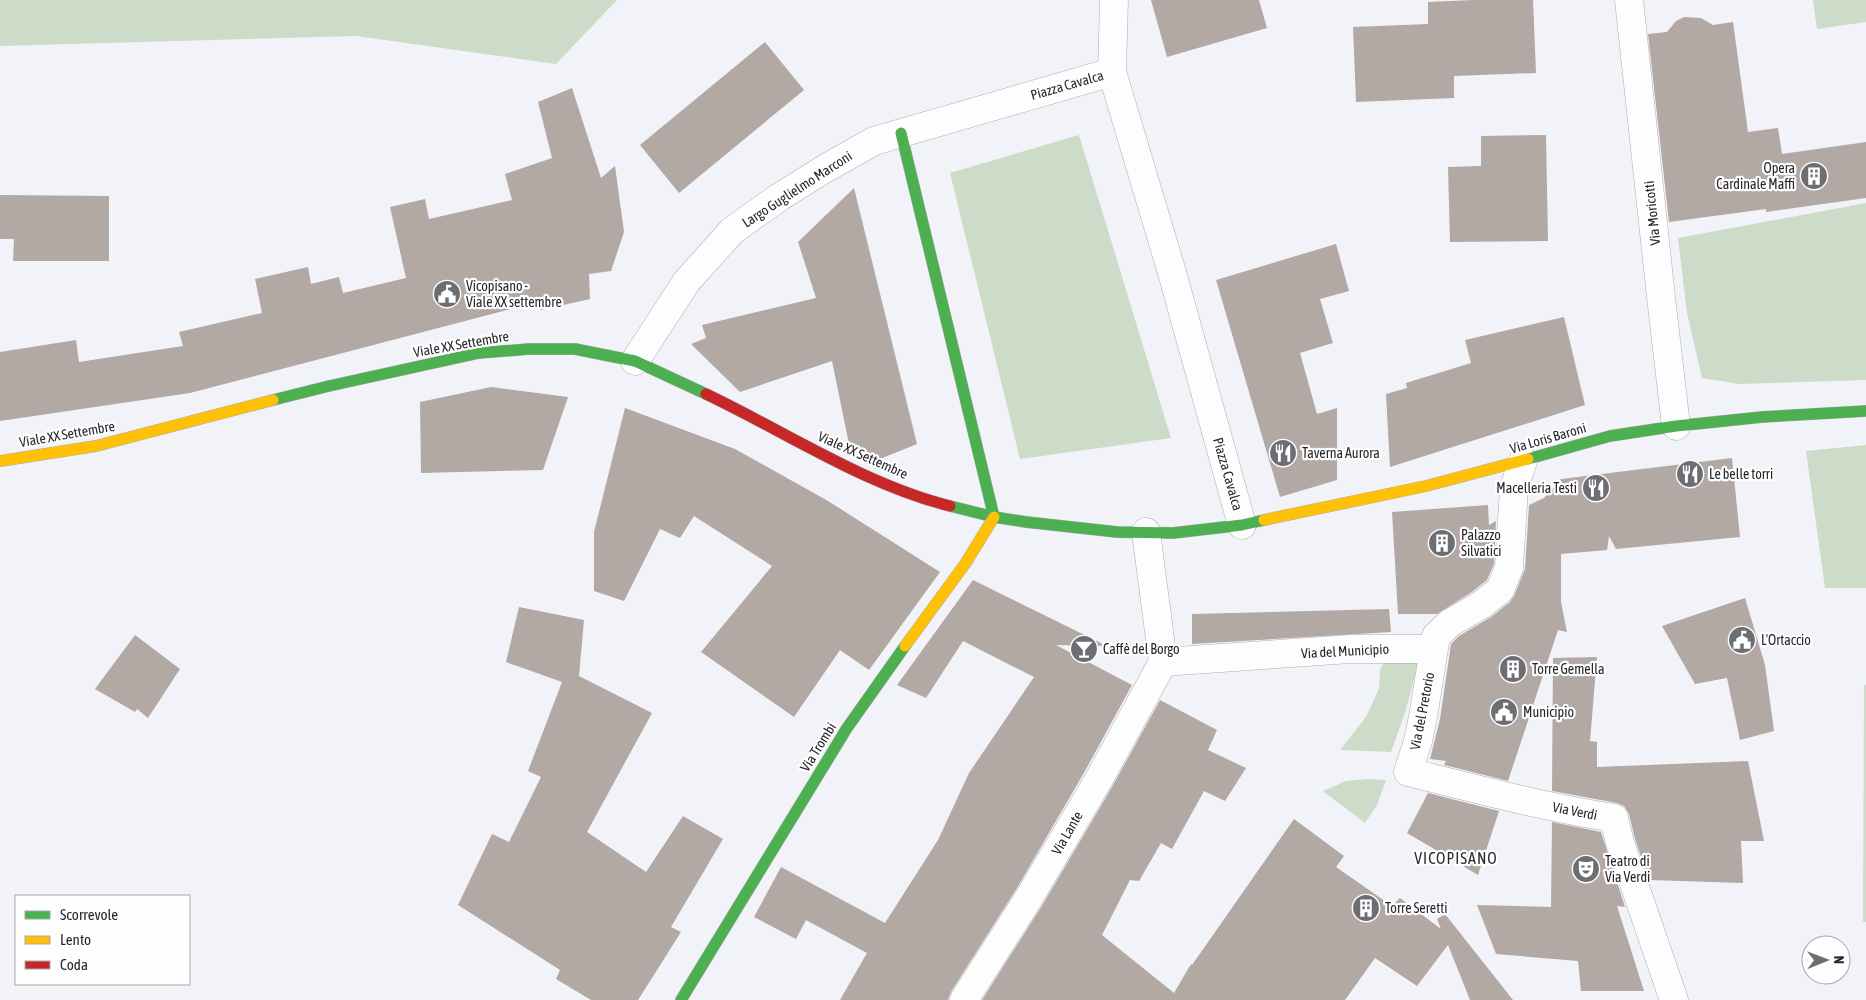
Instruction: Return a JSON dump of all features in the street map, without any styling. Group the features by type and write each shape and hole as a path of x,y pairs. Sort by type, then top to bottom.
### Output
{"street":[{"path":"1112,72 1114,0"},
{"name":"Via Moricotti","path":"1630,0 1660,297 1676,426"},
{"name":"Piazza Cavalca","path":"901,133 1112,72 1174,278 1242,524 1173,533 1080,528 994,517"},
{"path":"901,133 994,517"},
{"name":"Largo Guglielmo Marconi","path":"635,361 686,281 732,231 778,198 826,168 874,141 901,133"},
{"name":"Viale XX Settembre","path":"0,462 96,446 329,386 479,353 529,348 575,349 635,361 712,397 784,435 878,480 934,502 994,517"},
{"name":"Via Loris Baroni","path":"1242,524 1426,486 1610,436 1676,426 1762,417 1866,411"},
{"path":"1433,648 1436,636 1450,623 1481,605 1500,590 1509,568 1514,488 1523,461"},
{"name":"Via Trombi","path":"681,1000 848,728 928,613 965,564 994,517"},
{"path":"1146,532 1164,662"},
{"name":"Via del Municipio","path":"1164,662 1350,650 1433,648"},
{"name":"Via del Pretorio","path":"1408,772 1420,733 1433,648"},
{"name":"Via Lante","path":"964,1000 1035,888 1099,779 1164,662"},
{"name":"Via Verdi","path":"1408,772 1483,791 1614,818 1620,842 1674,1000"}],"green space":[{"path":"0,0 617,0 556,64 356,36 0,46"},
{"path":"1813,0 1866,0 1866,22 1817,29"},
{"path":"1079,135 1171,438 1020,459 950,173"},
{"path":"1866,203 1866,380 1739,384 1702,378 1687,313 1678,238"},
{"path":"1866,445 1866,588 1825,588 1806,451"},
{"path":"1412,655 1418,665 1405,713 1391,752 1340,750 1366,717 1379,689 1380,670 1387,657"},
{"path":"1864,685 1866,685 1866,922 1863,922"},
{"path":"1386,780 1377,805 1365,823 1323,791 1346,781"}],"building":[{"path":"1151,0 1259,0 1267,28 1167,57"},
{"path":"1533,0 1536,73 1454,76 1454,98 1356,102 1353,27 1428,24 1428,2"},
{"path":"1684,17 1701,18 1713,25 1733,22 1748,132 1778,128 1782,154 1866,142 1866,198 1766,212 1766,209 1669,222 1648,34 1667,32 1676,21"},
{"path":"765,42 804,90 679,193 640,145"},
{"path":"572,88 601,178 615,166 624,232 611,271 589,274 590,299 541,310 538,302 190,393 0,421 0,352 76,340 79,362 183,346 179,332 262,313 255,279 308,267 311,284 339,277 343,293 406,278 390,207 425,199 429,219 512,200 505,174 552,158 538,102"},
{"path":"1546,135 1548,241 1450,242 1448,167 1481,166 1481,136"},
{"path":"854,188 917,444 875,461 850,449 832,361 740,392 691,344 706,338 702,325 816,298 798,242"},
{"path":"0,195 109,196 109,261 13,261 14,239 0,239"},
{"path":"1336,244 1349,291 1320,299 1333,343 1300,353 1317,414 1337,408 1337,480 1280,497 1216,280"},
{"path":"1564,317 1585,405 1390,467 1386,394 1407,388 1406,383 1471,363 1465,340"},
{"path":"491,387 568,397 543,470 421,473 420,402"},
{"path":"625,408 735,449 828,501 940,572 869,670 840,650 794,717 701,652 772,566 694,516 680,538 660,529 624,601 594,591 594,532"},
{"path":"1732,458 1740,537 1616,549 1609,536 1607,550 1561,554 1561,602 1567,632 1558,630 1508,781 1444,765 1446,761 1430,759 1440,719 1451,644 1459,636 1491,617 1510,602 1514,596 1525,569 1529,505 1544,498 1561,479"},
{"name":"Palazzo Silvatici","path":"1488,505 1489,525 1496,521 1494,564 1487,580 1437,614 1398,614 1392,512"},
{"path":"973,580 1107,646 1056,645 1132,685 1017,888 951,992 948,1000 840,1000 867,953 806,920 796,939 754,917 781,867 885,923 938,840 969,773 1034,677 963,641 926,698 897,685"},
{"path":"1745,598 1765,665 1774,731 1740,740 1727,678 1695,684 1662,626"},
{"path":"519,607 584,620 579,676 652,713 587,832 646,872 683,816 723,839 671,927 681,932 638,1000 591,1000 556,979 560,970 458,905 492,834 509,842 541,777 528,771 562,682 506,662"},
{"path":"1389,609 1391,632 1192,644 1192,614"},
{"path":"135,635 180,669 148,718 137,709 135,712 95,689"},
{"path":"1597,657 1590,741 1597,742 1597,767 1748,761 1764,841 1741,841 1743,883 1649,880 1635,839 1629,814 1624,806 1617,803 1552,791 1553,658"},
{"path":"1160,700 1217,730 1208,750 1246,768 1225,801 1204,791 1172,849 1161,843 1139,881 1130,880 1102,935 1174,993 1191,964 1294,819 1344,856 1336,867 1392,906 1400,898 1441,929 1437,919 1445,914 1513,1000 1470,1000 1448,945 1417,986 1375,958 1345,1000 982,1000 1043,904 1112,787"},
{"path":"1428,793 1499,811 1478,875 1407,833"},
{"path":"1552,822 1601,832 1625,907 1617,906 1644,991 1581,991 1578,961 1496,954 1477,905 1551,907"}],"traffic: fast":[{"path":"901,133 994,517"},
{"path":"273,400 479,353 529,349 575,349 635,361 706,394"},
{"path":"1528,459 1610,436 1676,426 1762,417 1866,411"},
{"path":"950,506 994,517 1026,522 1117,532 1173,533 1242,525 1264,520"},
{"path":"681,1000 847,728 905,646"}],"traffic: slow":[{"path":"0,461 96,446 273,400"},
{"path":"1264,520 1426,486 1528,459"},
{"path":"905,646 965,564 994,517"}],"traffic: jam":[{"path":"706,394 856,471 918,497 950,506"}],"place":[{"name":"Opera Cardinale Maffi","path":"1814,176"},
{"name":"Vicopisano - Viale XX settembre","path":"447,294"},
{"name":"Taverna Aurora","path":"1283,453"},
{"name":"Le belle torri","path":"1690,474"},
{"name":"Macelleria Testi","path":"1596,488"},
{"name":"Palazzo Silvatici","path":"1442,543"},
{"name":"L'Ortaccio","path":"1742,640"},
{"name":"Caffè del Borgo","path":"1084,649"},
{"name":"Torre Gemella","path":"1513,669"},
{"name":"Municipio","path":"1504,712"},
{"name":"Teatro di Via Verdi","path":"1586,869"},
{"name":"Torre Seretti","path":"1366,908"}],"district":[{"name":"VICOPISANO","path":"1456,858"}]}
